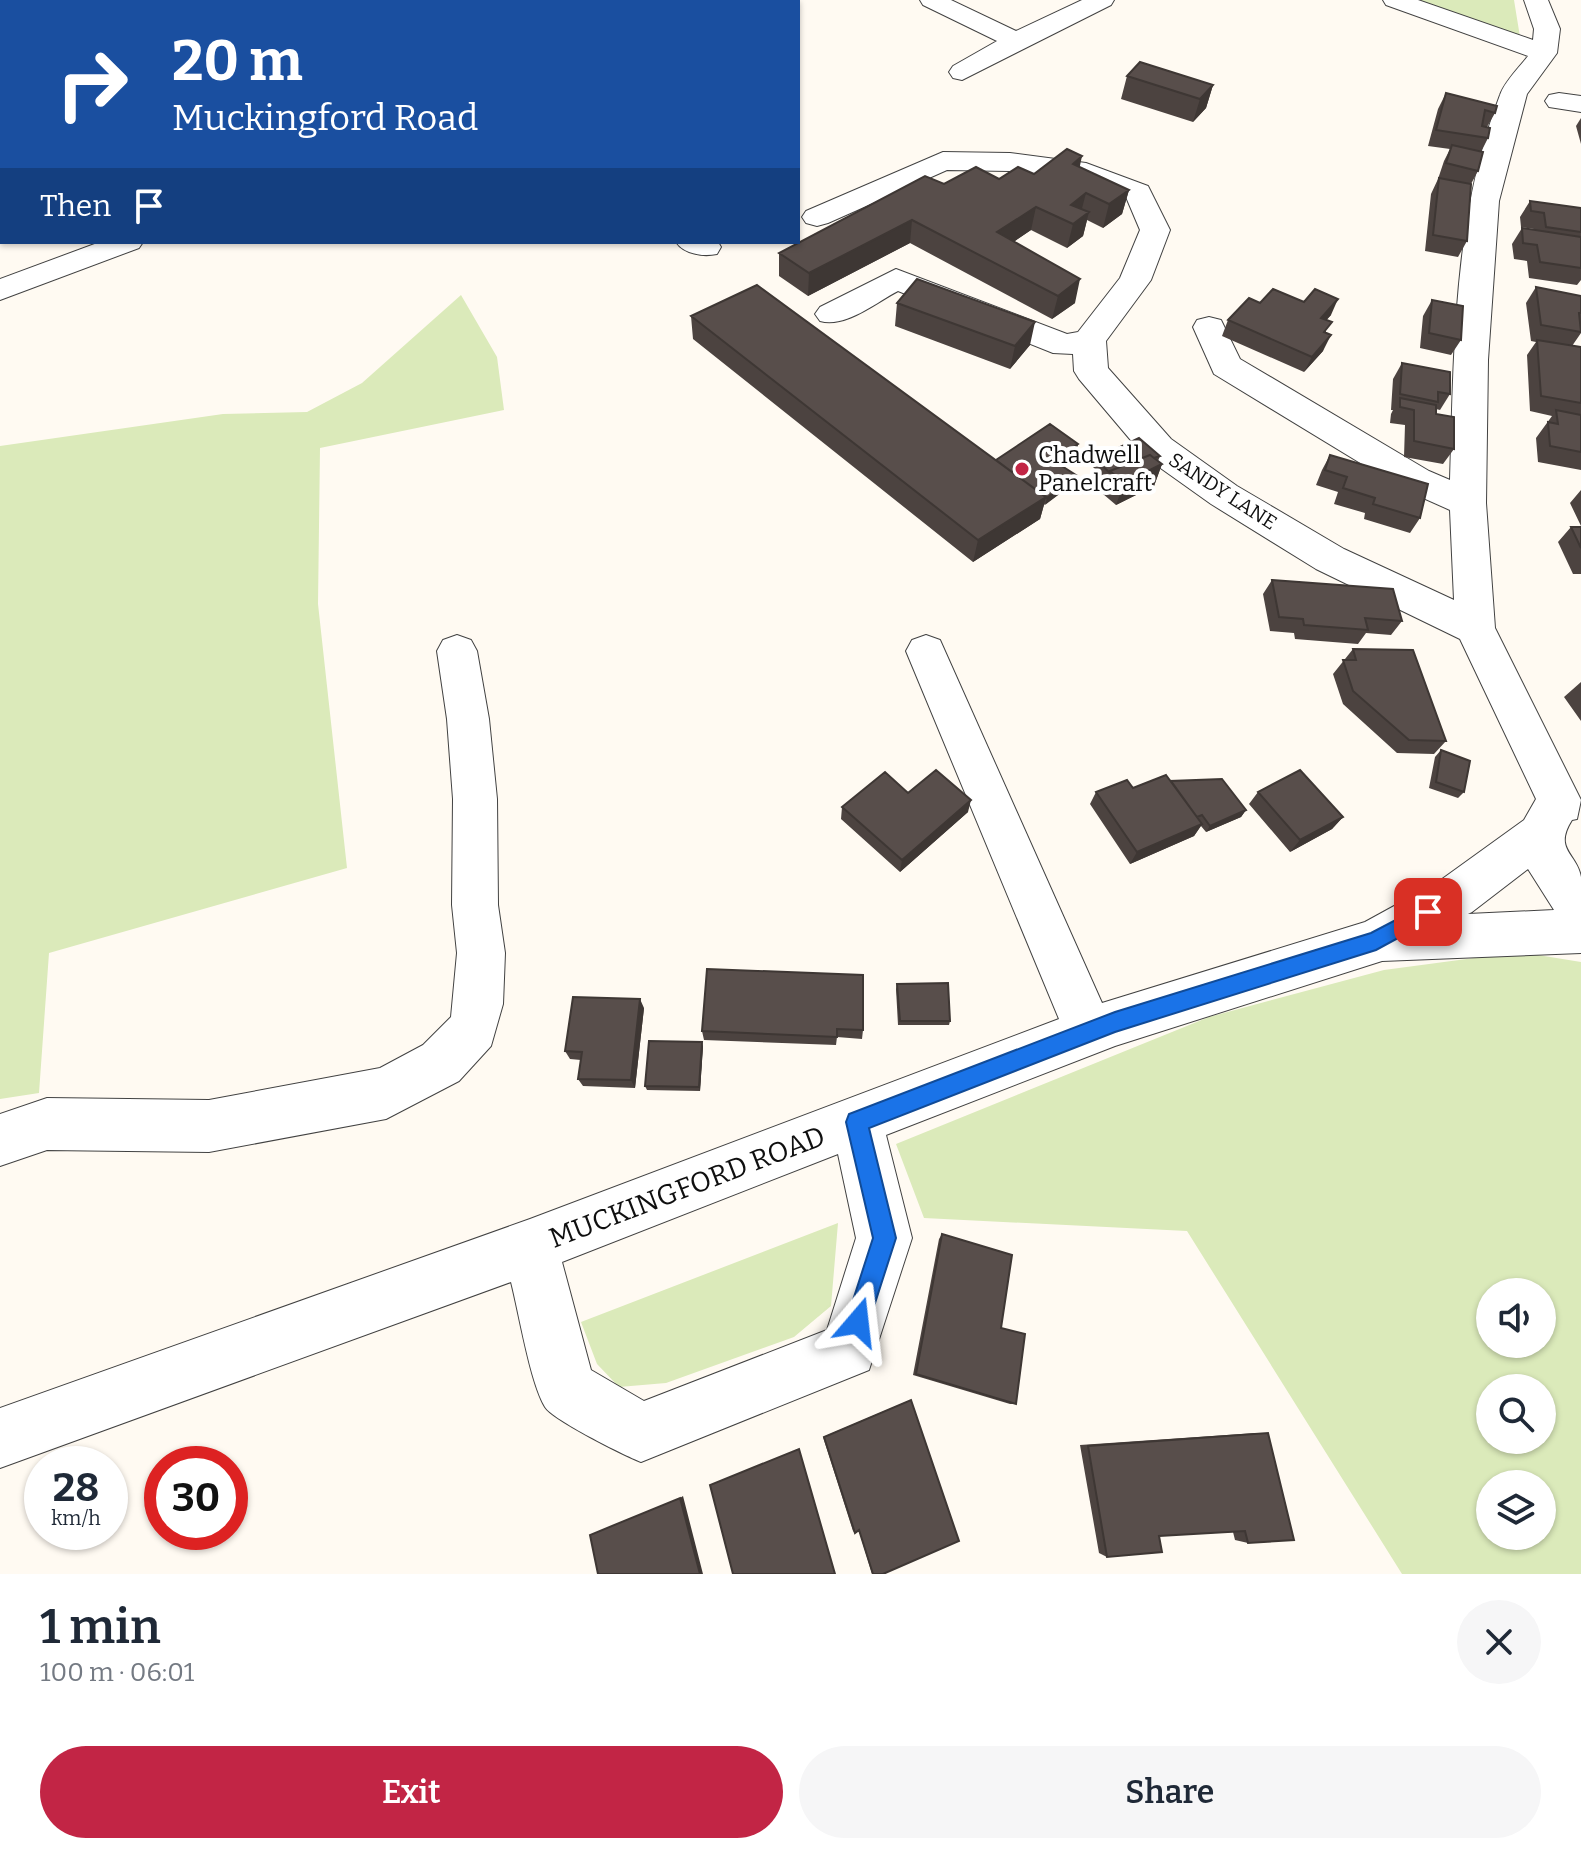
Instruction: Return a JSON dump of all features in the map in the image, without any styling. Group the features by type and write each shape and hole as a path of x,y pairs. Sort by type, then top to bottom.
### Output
{"street":[{"path":"932,0 1016,41"},
{"path":"962,72 1016,41 1102,0"},
{"path":"1395,0 1544,53"},
{"path":"1536,0 1547,29 1544,53 1514,93 1484,201 1471,360 1468,503 1475,628 1561,811 1546,860 1560,886 1581,907"},
{"path":"817,217 943,161 1010,162 1086,172 1138,192 1155,230 1135,280 1089,340 1065,345 896,279 831,314"},
{"path":"84,244 115,247"},
{"path":"0,290 115,247"},
{"path":"1209,327 1226,366 1416,480 1468,503"},
{"name":"SANDY LANE","path":"1089,340 1091,371 1158,448 1224,495 1330,559 1475,628"},
{"path":"0,1140 47,1124 209,1126 386,1093 441,1063 473,1029 481,953 475,905 475,799 468,719 457,651"},
{"path":"926,651 1089,1031"},
{"name":"MUCKINGFORD ROAD","path":"0,1438 530,1247 1089,1031 1376,941 1455,897 1561,811"},
{"name":"MUCKINGFORD ROAD","path":"1376,941 1581,931"},
{"path":"530,1247 567,1389 641,1432 849,1350 884,1238 857,1122"}],"green space":[{"path":"1412,0 1514,0 1520,37"},
{"path":"461,295 497,357 504,410 320,448 318,604 347,868 49,953 39,1093 0,1099 0,446 223,414 307,412 362,383"},
{"path":"1519,952 1581,962 1581,1574 1402,1574 1187,1231 924,1218 896,1144 1209,1017 1384,970"},
{"path":"838,1223 831,1306 794,1337 666,1383 619,1387 597,1364 581,1322"}],"building":[{"path":"1140,62 1213,85 1200,99 1127,76"},
{"path":"1446,93 1497,106 1495,113 1485,110 1482,126 1490,128 1488,138 1436,130"},
{"path":"1452,145 1483,152 1478,171 1446,163"},
{"path":"1067,149 1082,156 1073,164 1129,190 1109,204 1086,193 1071,205 1089,212 1073,224 1036,207 997,232 1080,279 1058,296 912,220 809,273 779,253 925,176 944,184 976,167 999,179 1018,167 1034,174"},
{"path":"1439,178 1471,184 1467,241 1433,235"},
{"path":"1530,201 1581,208 1581,232 1546,227 1544,213 1531,211"},
{"path":"1522,228 1581,237 1581,268 1540,262 1537,245 1523,243"},
{"path":"917,279 1035,322 1015,346 897,303"},
{"path":"757,285 1046,497 978,540 691,316"},
{"path":"1536,287 1581,296 1581,332 1541,325"},
{"path":"1273,289 1304,302 1315,289 1338,299 1321,318 1332,322 1324,332 1331,335 1312,357 1228,320 1249,298 1260,303"},
{"path":"1432,300 1463,306 1461,340 1429,333"},
{"path":"1537,340 1581,347 1581,403 1541,396"},
{"path":"1402,363 1450,372 1450,394 1438,392 1438,402 1400,394"},
{"path":"1400,398 1436,405 1436,414 1454,417 1454,449 1414,441 1414,410 1400,407"},
{"path":"1556,410 1581,415 1581,452 1550,446 1548,422 1558,424"},
{"name":"Chadwell Panelcraft","path":"1050,424 1078,444 1054,461 1076,475 1047,498 996,460"},
{"path":"1139,438 1160,456 1154,458 1150,455 1110,473 1095,459"},
{"path":"1150,455 1162,464 1124,483 1110,471"},
{"path":"1330,455 1428,484 1420,518 1373,504 1375,498 1343,488 1347,477 1325,470"},
{"path":"1571,527 1581,527 1581,548"},
{"path":"1272,580 1393,589 1402,621 1365,618 1368,630 1304,625 1303,619 1279,617"},
{"path":"1353,649 1413,650 1446,741 1409,740 1353,691 1343,660 1356,660"},
{"path":"1441,750 1470,761 1464,792 1436,782"},
{"path":"936,770 971,800 902,860 842,807 885,772 908,793"},
{"path":"1300,770 1343,817 1300,840 1258,792"},
{"path":"1166,775 1202,824 1137,852 1096,792 1127,780 1133,788"},
{"path":"1222,779 1246,810 1210,826 1202,815 1197,817 1171,781"},
{"path":"707,969 863,975 863,1030 837,1029 837,1037 702,1031"},
{"path":"948,983 950,1021 900,1021 897,984"},
{"path":"573,997 640,999 631,1080 578,1079 582,1052 565,1051"},
{"path":"649,1041 702,1042 699,1087 645,1086"},
{"path":"942,1234 1012,1255 1001,1328 1025,1334 1016,1404 916,1374"},
{"path":"911,1400 959,1541 883,1574 873,1574 859,1530 855,1533 824,1437"},
{"path":"1268,1433 1294,1540 1248,1543 1245,1531 1159,1536 1162,1552 1107,1557 1088,1446"},
{"path":"799,1449 835,1574 733,1574 710,1485"},
{"path":"680,1498 700,1574 598,1574 590,1535"}],"place":[{"name":"Chadwell Panelcraft","path":"1022,469"}],"route":[{"path":"858,1322 884,1238 857,1122 1115,1022 1376,941 1428,912"}]}
